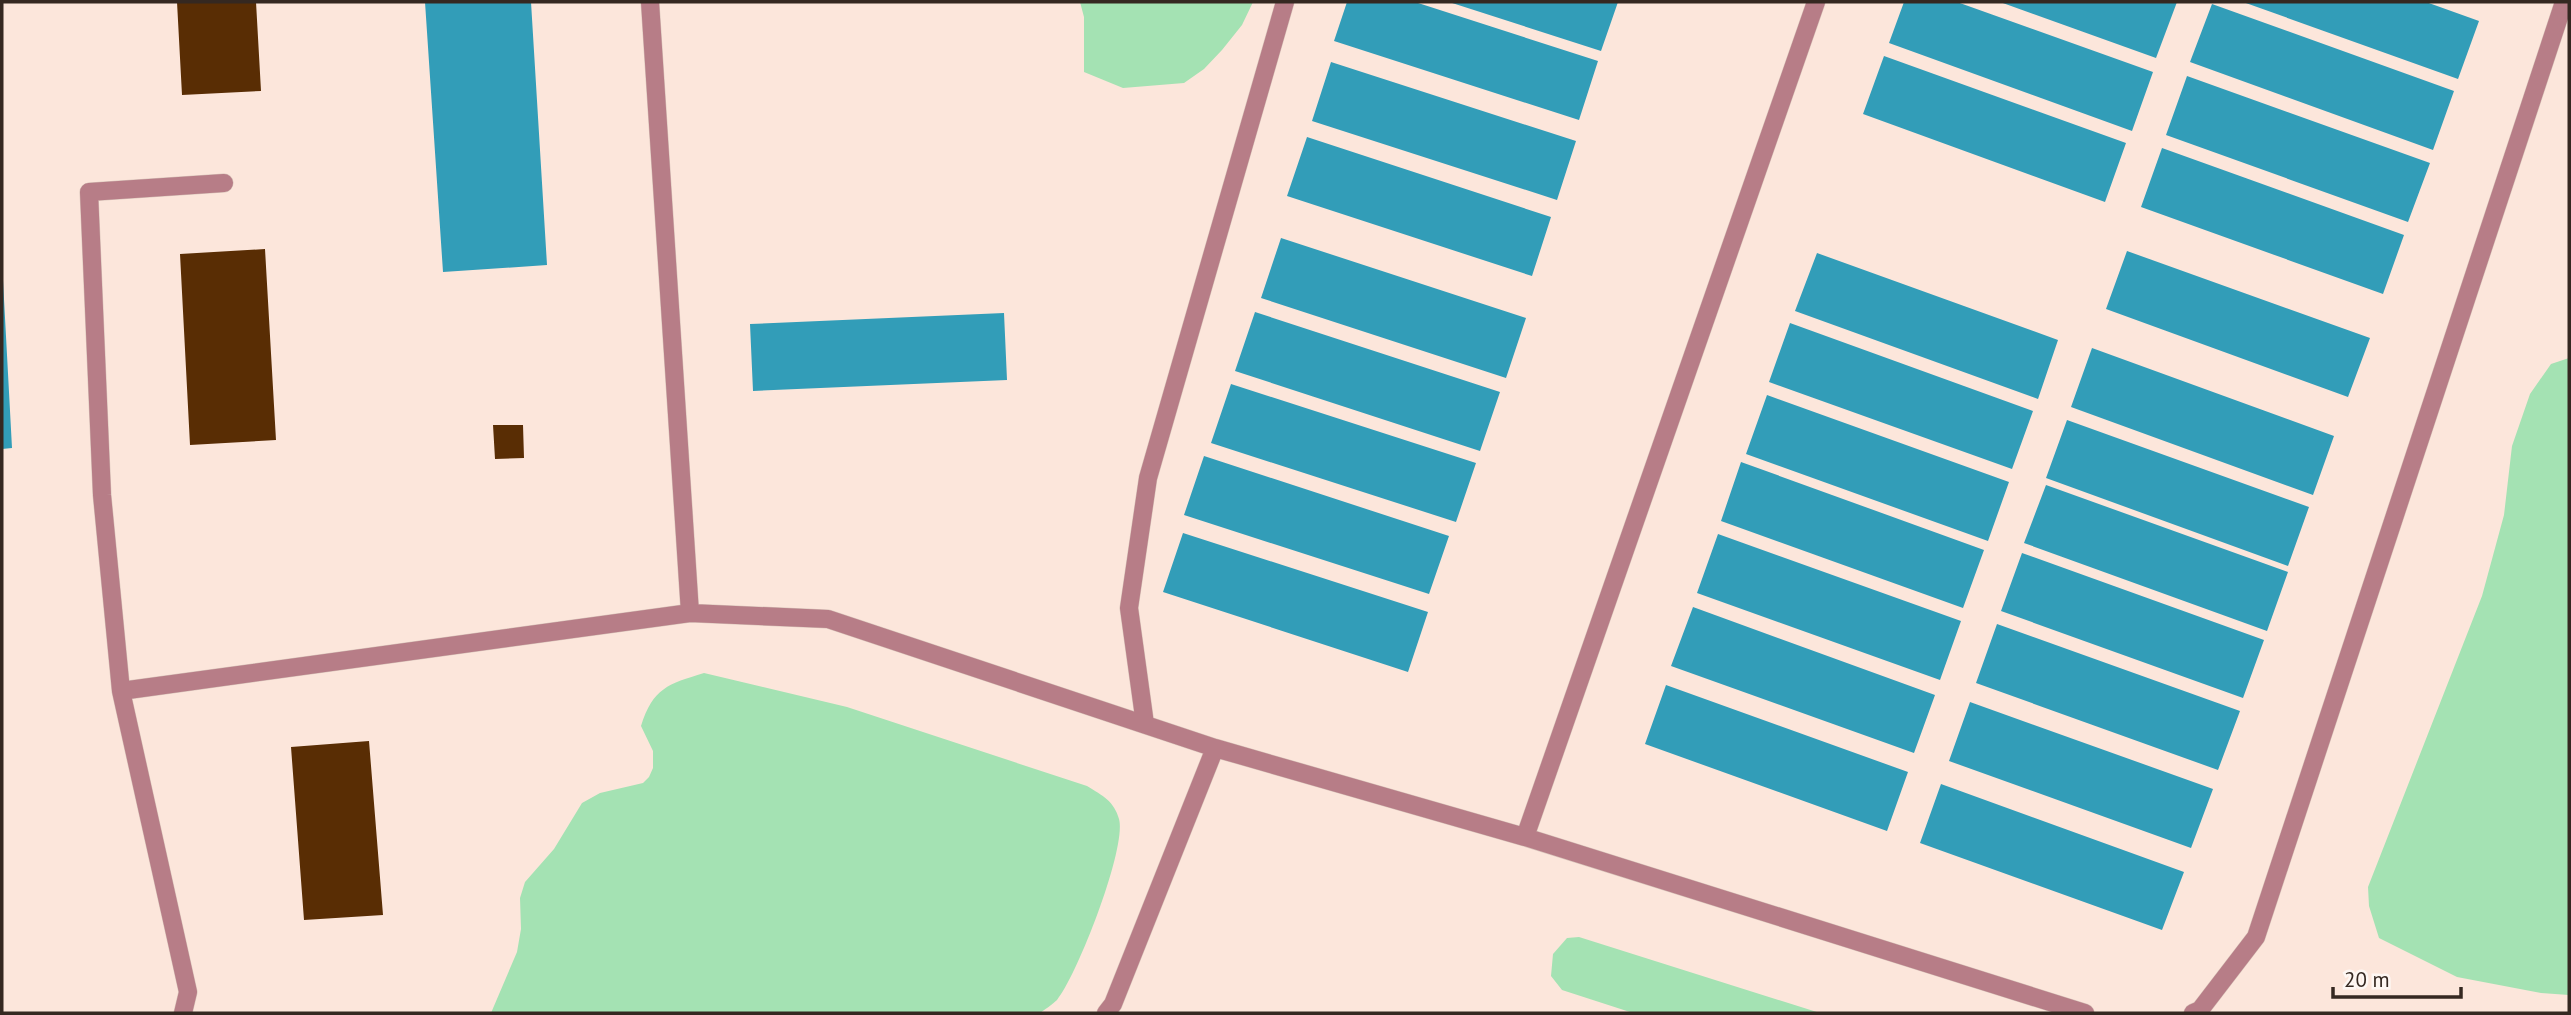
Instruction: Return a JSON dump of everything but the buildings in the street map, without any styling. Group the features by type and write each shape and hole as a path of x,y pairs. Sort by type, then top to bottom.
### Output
{"lane":[{"path":"650,2 690,613"},
{"path":"1145,724 1129,608 1148,478 1284,2"},
{"path":"1525,837 1815,2"},
{"path":"2193,1013 2200,1010 2256,937 2564,2"},
{"path":"183,1013 188,992 121,691 102,495 89,192 224,183"},
{"path":"121,691 690,613 828,619 1215,748 1525,837 2085,1013"},
{"path":"1106,1013 1113,1004 1215,748"}],"green space":[{"path":"1080,2 1253,2 1242,25 1222,50 1204,69 1184,83 1123,88 1084,72 1084,17"},
{"path":"2569,358 2569,995 2541,993 2457,977 2379,938 2369,906 2368,887 2482,596 2504,515 2512,446 2530,394 2551,364"},
{"path":"704,673 847,707 1087,786 1107,800 1119,819 1116,856 1088,940 1057,1000 1040,1013 491,1013 517,952 521,929 520,898 525,882 554,849 582,803 600,793 643,783 649,777 653,768 653,751 641,726 651,703 671,685"},
{"path":"1579,937 1820,1013 1633,1013 1562,990 1551,976 1553,954 1567,938"}],"water":[{"path":"425,2 531,2 547,265 443,272"},
{"path":"1347,2 1415,2 1598,61 1579,120 1334,41"},
{"path":"1449,2 1618,2 1601,51"},
{"path":"1904,2 1957,2 2153,72 2132,131 1889,43"},
{"path":"2000,2 2177,2 2156,58"},
{"path":"2243,2 2426,2 2479,21 2458,79"},
{"path":"2212,4 2454,91 2433,150 2190,62"},
{"path":"1884,56 2126,143 2105,202 1863,114"},
{"path":"1331,62 1576,141 1557,200 1312,121"},
{"path":"2187,76 2430,163 2408,222 2166,135"},
{"path":"1307,137 1551,217 1532,276 1287,196"},
{"path":"2162,148 2404,235 2383,294 2141,207"},
{"path":"1281,238 1526,318 1506,378 1261,298"},
{"path":"2127,251 2370,338 2348,397 2106,309"},
{"path":"1817,253 2058,340 2038,399 1795,311"},
{"path":"2,262 12,448 2,449"},
{"path":"1255,312 1500,392 1480,451 1235,371"},
{"path":"1004,313 1007,380 753,391 750,324"},
{"path":"1790,323 2033,411 2012,469 1769,382"},
{"path":"2092,348 2334,436 2313,495 2071,407"},
{"path":"1231,384 1476,463 1456,522 1211,443"},
{"path":"1767,395 2009,482 1988,541 1746,454"},
{"path":"2067,420 2309,507 2288,566 2046,478"},
{"path":"1204,456 1449,536 1429,594 1184,515"},
{"path":"1741,462 1984,550 1963,608 1721,521"},
{"path":"2046,485 2288,572 2267,631 2024,543"},
{"path":"1183,533 1428,612 1408,672 1163,592"},
{"path":"1718,534 1961,621 1940,680 1697,593"},
{"path":"2022,553 2264,640 2243,698 2001,611"},
{"path":"1693,607 1935,695 1914,753 1671,666"},
{"path":"1997,624 2240,711 2218,770 1976,683"},
{"path":"1666,685 1908,772 1887,831 1645,744"},
{"path":"1970,702 2213,789 2191,848 1949,761"},
{"path":"1941,784 2184,872 2162,930 1920,843"}]}
